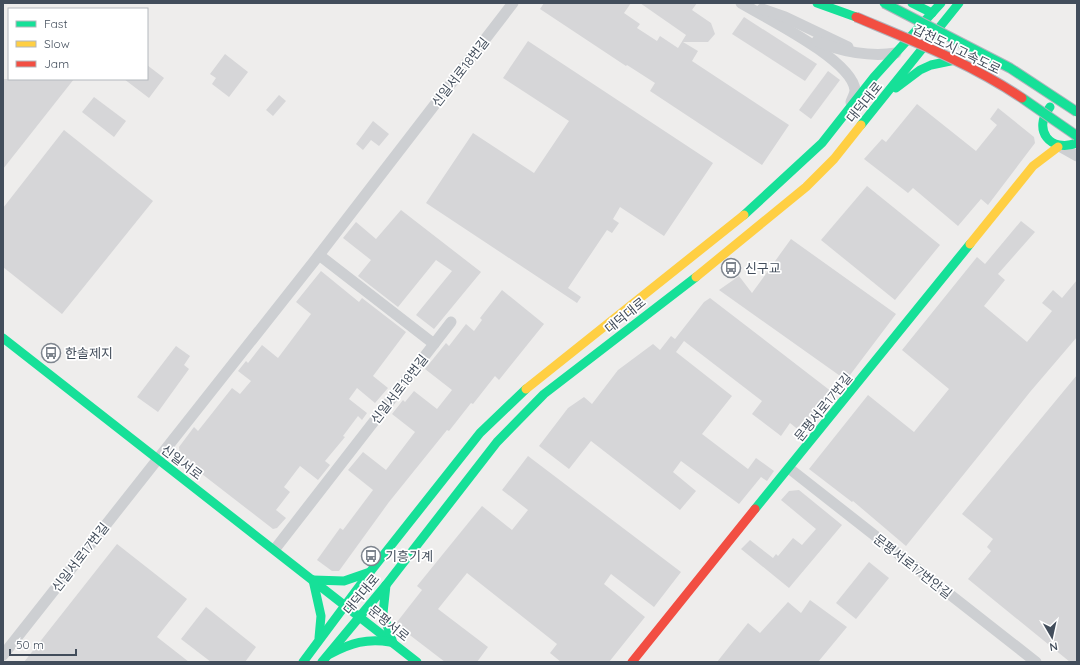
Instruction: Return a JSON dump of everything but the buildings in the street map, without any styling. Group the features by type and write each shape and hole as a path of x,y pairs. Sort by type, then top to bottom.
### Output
{"main road":[{"name":"갑천도시고속도로","path":"817,3 856,16 940,52 999,83 1054,118 1077,147"},
{"name":"갑천도시고속도로","path":"884,3 1010,68 1077,112"},
{"path":"912,3 934,11 941,25 1006,60 1067,101 1077,105"},
{"name":"대덕대로","path":"324,659 386,585 497,442 544,394 694,278 806,187 834,159 959,3"},
{"name":"대덕대로","path":"303,662 370,572 485,428 533,383 755,206 783,181 822,143 849,106 934,11"},
{"path":"916,31 965,58 1030,98 1040,112 1046,137 1033,166"},
{"path":"885,96 925,67 965,58"},
{"path":"1042,119 1046,110 1052,105 1067,101"},
{"path":"1033,166 1060,147 1046,137"},
{"name":"문평서로17번길","path":"632,662 790,469 1033,166"},
{"name":"신일서로","path":"3,338 345,605"},
{"path":"318,643 323,625 322,610 314,580 344,581 370,572"},
{"path":"324,659 360,640 373,639 393,643 383,613 386,585"},
{"name":"문평서로","path":"345,605 417,662"}],"street":[{"name":"신일서로18번길","path":"157,459 319,255 513,3"},
{"path":"741,3 758,7 803,34 833,48 881,55 896,53"},
{"path":"741,3 830,56 849,75 855,91 849,106"},
{"path":"1060,147 1077,147"},
{"name":"신일서로18번길","path":"275,549 434,344 319,255"},
{"path":"434,344 451,322"},
{"name":"신일서로17번길","path":"3,655 157,459"},
{"name":"문평서로17번안길","path":"790,469 1036,662"}],"traffic: fast":[{"path":"817,3 856,17"},
{"path":"884,3 1010,68 1077,112"},
{"path":"912,3 932,13"},
{"path":"744,215 822,143 874,77 941,3"},
{"path":"861,125 959,3"},
{"path":"896,88 920,70 931,65 960,59"},
{"path":"1022,98 1077,136"},
{"path":"1050,107 1043,124 1047,137 1052,142 1059,145 1077,143"},
{"path":"755,509 970,244"},
{"path":"322,662 386,585 497,442 544,394 696,277"},
{"path":"3,338 417,662"},
{"path":"303,662 370,572 480,433 526,389"},
{"path":"313,580 344,581 370,572"},
{"path":"313,580 321,616 319,638"},
{"path":"386,585 383,613 393,643"},
{"path":"330,654 359,642 390,642"}],"traffic: slow":[{"path":"696,277 806,187 834,159 861,125"},
{"path":"970,244 1033,166 1058,147"},
{"path":"526,389 744,215"}],"traffic: jam":[{"path":"856,17 962,63 1022,98"},
{"path":"632,662 755,509"}],"place":[{"name":"신구교","path":"731,268"},
{"name":"한솔제지","path":"51,353"},
{"name":"기흥기계","path":"371,556"}]}
